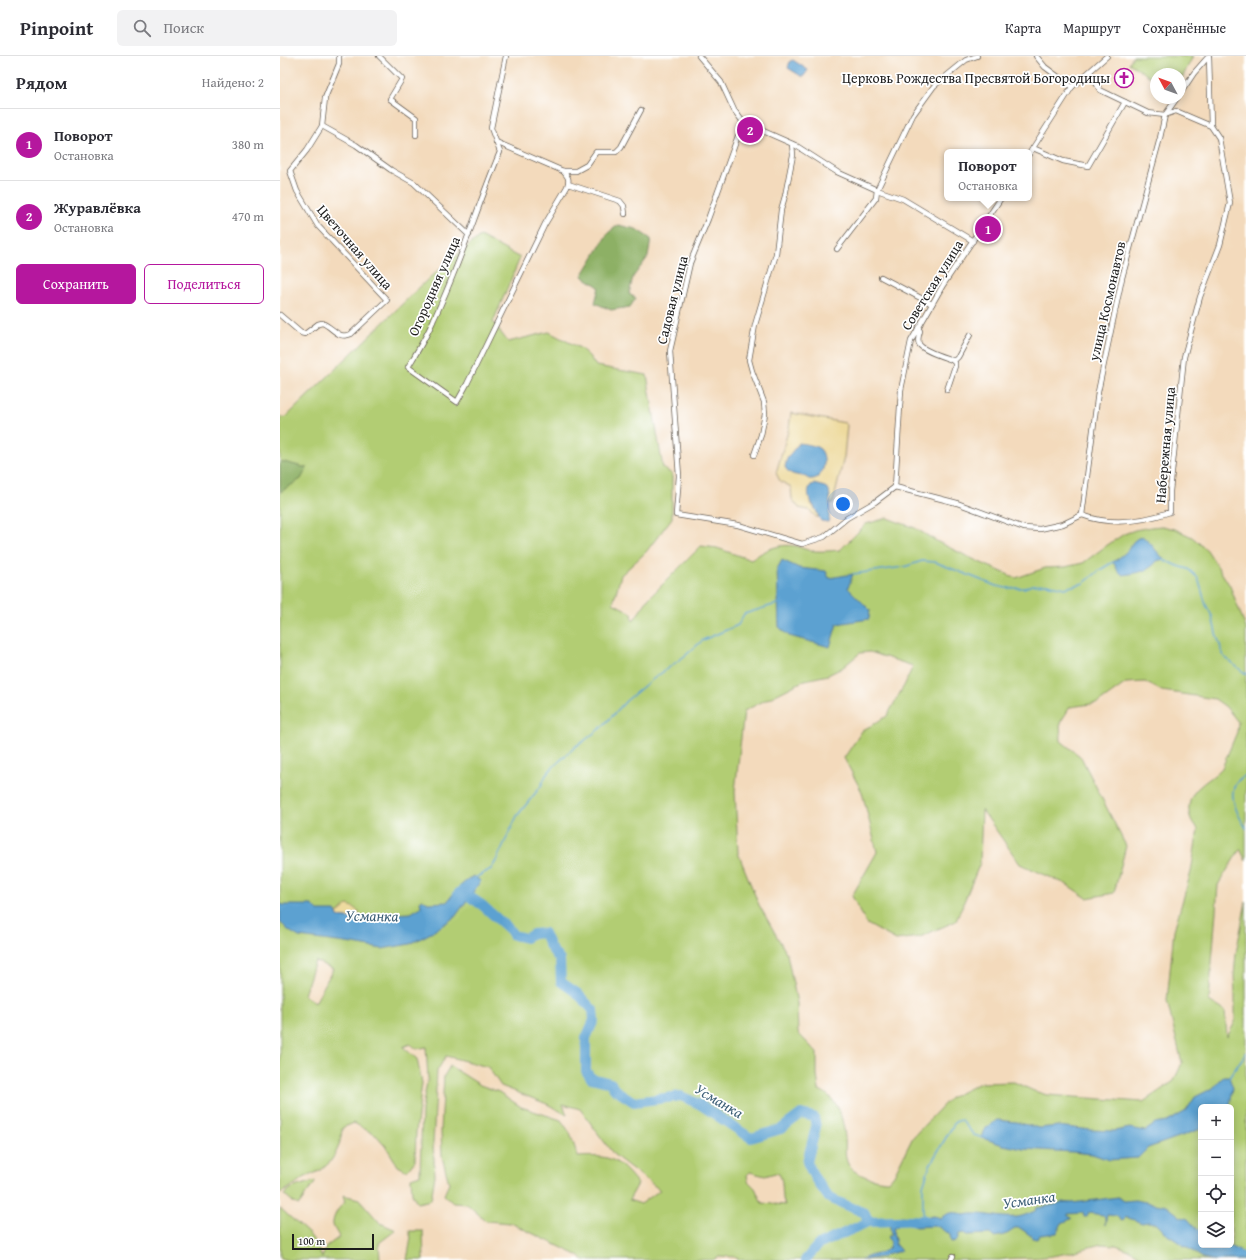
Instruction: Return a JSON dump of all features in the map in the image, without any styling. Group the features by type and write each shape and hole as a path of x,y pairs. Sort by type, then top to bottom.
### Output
{"street":[{"name":"Цветочная улица","path":"280,315 301,333 305,334 318,324 322,323 339,334 347,336 387,300 318,226 301,197 290,171 307,150 322,126 325,98 339,62 339,56"},
{"path":"339,62 344,56"},
{"path":"379,56 402,79 390,99 416,118 416,135"},
{"name":"Огородняя улица","path":"506,56 492,128 500,152 480,201 469,235 434,320 408,367 458,402 545,224 568,184"},
{"path":"699,56 720,82 734,110 743,122 792,144 837,172 877,190 903,199 973,241"},
{"path":"837,249 876,198 877,190 913,115 934,86 966,60 977,56"},
{"path":"1036,56 1045,67 1072,87"},
{"path":"1107,56 1072,87 1033,148 1063,162 1088,166 1125,102"},
{"path":"1186,85 1194,73 1209,57"},
{"name":"Набережная улица","path":"1082,515 1090,518 1122,522 1151,519 1170,512 1170,491 1184,357 1200,297 1220,245 1230,203 1219,138 1211,126 1209,57"},
{"path":"1090,72 1100,90 1148,113 1165,115 1176,110 1211,126"},
{"name":"улица Космонавтов","path":"1082,515 1098,392 1122,278 1165,115 1173,104"},
{"path":"562,171 576,171 587,165 596,152 616,152 621,147 641,110"},
{"name":"Садовая улица","path":"743,122 708,219 690,263 670,351 679,476 676,514 738,525 802,544 824,537 846,518 875,502 895,487"},
{"path":"322,126 414,183 469,235"},
{"path":"496,142 562,171 568,177 568,184 620,201 624,206 625,214"},
{"path":"754,455 761,435 765,414 764,402 749,360 755,325 776,254 781,210 793,155 792,144"},
{"name":"Советская улица","path":"895,487 901,390 911,340 942,285 999,201"},
{"path":"881,277 932,304"},
{"path":"918,328 920,331 918,339 919,344 924,348 952,360 955,363 947,390"},
{"path":"952,360 955,360 958,357 970,335"},
{"path":"895,487 958,503 1024,528 1040,529 1063,524 1082,515"}],"green space":[{"path":"1133,56 1193,56 1186,70 1186,68 1150,68 1150,77 1129,63"},
{"path":"618,225 636,229 651,239 648,257 633,277 629,294 636,298 630,307 611,310 595,303 599,287 582,276 608,233"},
{"path":"480,236 520,258 493,322 508,342 549,332 580,348 589,356 596,366 647,375 663,468 672,474 672,518 646,552 621,575 613,603 632,613 633,621 649,598 701,546 717,548 751,560 766,550 778,546 790,545 815,551 840,550 866,524 887,518 915,528 938,542 1016,578 1045,568 1065,567 1083,563 1124,534 1151,527 1162,526 1175,529 1192,537 1207,550 1230,586 1246,628 1246,861 1240,849 1218,885 1209,1001 1225,1011 1227,1037 1235,1022 1234,976 1236,953 1246,902 1246,1260 1145,1260 1132,1251 1116,1245 1101,1244 1073,1252 1051,1256 1000,1260 738,1260 737,1257 719,1256 713,1260 584,1260 577,1255 511,1223 486,1221 467,1204 453,1203 444,1195 449,1183 442,1157 441,1131 444,1076 450,1066 480,1085 499,1092 521,1107 561,1120 570,1133 578,1157 598,1157 612,1160 631,1175 638,1184 629,1200 641,1204 660,1190 614,1155 580,1109 563,1104 567,1115 547,1104 501,1086 488,1067 446,1056 437,1071 433,1144 435,1175 431,1200 417,1203 412,1193 411,1178 420,1175 422,1109 428,1077 426,1047 417,1049 410,1044 403,1047 417,1059 422,1083 416,1132 415,1161 407,1171 398,1166 385,1145 377,1136 354,1123 342,1128 338,1148 335,1155 327,1165 321,1170 303,1178 280,1193 280,416 285,418 428,279","holes":["870,652 913,666 905,684 887,716 862,731 844,758 862,792 877,852 852,896 867,924 896,940 920,937 956,921 980,863 982,810 1020,864 1066,884 1087,898 1114,893 1126,846 1081,757 1061,741 1060,723 1070,707 1098,703 1126,683 1145,682 1162,691 1215,699 1226,707 1238,722 1237,732 1222,768 1197,789 1189,804 1191,820 1198,829 1191,872 1174,930 1167,1001 1182,1063 1174,1081 1143,1102 1047,1095 1014,1082 980,1083 950,1098 913,1137 894,1175 889,1181 866,1177 855,1171 848,1164 846,1158 843,1125 839,1110 831,1098 826,1093 819,1090 817,1053 798,1033 797,1003 787,954 759,905 738,853 735,791 744,711 805,680 828,675 842,668 860,653","315,961 333,969 315,1003 304,995","750,1172 765,1176 775,1173 779,1174 782,1181 785,1205 762,1203 755,1188 748,1181 747,1175"]},
{"path":"280,461 307,468 301,479 280,492"},
{"path":"315,1181 299,1205 284,1195 294,1187"},
{"path":"343,1195 359,1199 380,1223 396,1230 379,1243 380,1260 288,1260 281,1258 280,1208 309,1234 317,1245 322,1258 326,1247 339,1237 333,1222 336,1212 345,1202"},
{"path":"409,1231 423,1231 424,1260 407,1260 411,1238"}],"sand":[{"path":"791,413 845,423 847,425 844,457 833,503 829,503 830,499 823,487 819,486 809,496 810,502 819,517 816,517 809,510 799,508 792,499 791,487 780,481 776,473 789,428"},
{"path":"347,905 359,911 359,920 339,917 337,914"}],"water":[{"path":"793,60 808,70 804,76 801,76 788,68 790,61"},
{"path":"799,443 820,449 824,457 824,467 822,472 816,478 809,479 793,474 785,467 787,458"},
{"path":"814,484 825,487 829,490 830,497 828,522 821,521 810,499 808,492 811,485"},
{"path":"1142,536 1164,559 1157,561 1146,570 1123,575 1118,571 1113,562 1128,550 1135,540"},
{"path":"782,560 799,568 826,571 829,578 853,574 848,588 870,610 869,619 837,624 830,647 789,636 779,627 777,569"},
{"path":"473,876 481,881 455,917 431,933 410,944 382,949 299,937 289,931 280,922 280,903 283,905 312,905 318,911 335,911 339,917 368,921 392,914 411,913 421,907 420,901 422,899 428,903 447,902 465,881"},
{"path":"1223,1077 1229,1077 1233,1088 1230,1104 1198,1104 1198,1130 1148,1148 1138,1158 1109,1160 1092,1154 1023,1149 1003,1145 982,1138 985,1129 997,1120 1016,1122 1039,1128 1058,1126 1114,1131 1130,1128 1145,1131 1155,1124 1167,1122 1186,1111 1195,1097 1213,1088"},
{"path":"1118,1197 1124,1201 1135,1200 1167,1206 1181,1217 1188,1219 1198,1229 1198,1248 1233,1248 1246,1254 1246,1260 1213,1260 1203,1258 1166,1234 1158,1225 1148,1222 1142,1223 1126,1217 1123,1221 1117,1216 1107,1215 1105,1225 1105,1217 1103,1215 1089,1213 1087,1217 1084,1217 1083,1213 1068,1214 1071,1219 1062,1223 1057,1233 1040,1235 1037,1239 1032,1238 1020,1228 1014,1228 1007,1234 993,1237 990,1234 967,1235 963,1233 959,1234 957,1241 951,1242 950,1235 937,1226 915,1227 910,1222 913,1219 934,1216 941,1218 946,1214 952,1213 964,1215 977,1214 1017,1217 1035,1211 1036,1208 1062,1202 1072,1203"},
{"path":"902,1216 912,1218 908,1222 894,1228 893,1232 895,1244 901,1251 885,1255 883,1257 861,1260 889,1248 890,1241 887,1237 891,1235 889,1219"}],"waterway":[{"path":"1162,559 1188,569 1198,578 1206,605 1212,616 1224,657 1246,674"},
{"path":"853,574 904,567 922,561 935,562 996,586 1006,588 1024,588 1032,585 1047,584 1065,588 1084,583 1113,562"},
{"path":"475,878 491,869 517,816 541,786 546,775 576,746 603,726 626,701 645,685 686,655 703,640 738,625 744,614 780,603"},
{"path":"1246,775 1239,780 1233,792 1235,807 1246,828"},
{"name":"Усманка","path":"458,894 461,891 482,905 510,930 513,935 526,938 533,934 544,933 550,947 560,960 561,982 577,993 593,1010 594,1020 586,1038 586,1071 591,1078 611,1083 614,1089 634,1102 681,1096 701,1105 751,1138 781,1129 801,1114 814,1117 816,1127 807,1162 814,1177 829,1198 865,1213 868,1222 925,1220"},
{"path":"1229,1078 1246,1053"},
{"path":"923,1218 923,1186 930,1165 955,1122 961,1120 974,1135 984,1138"},
{"path":"805,1260 818,1245 868,1222"}],"place":[{"name":"Церковь Рождества Пресвятой Богородицы","path":"1124,78"},
{"name":"Журавлёвка","path":"750,130"},
{"name":"Поворот","path":"988,229"}]}
